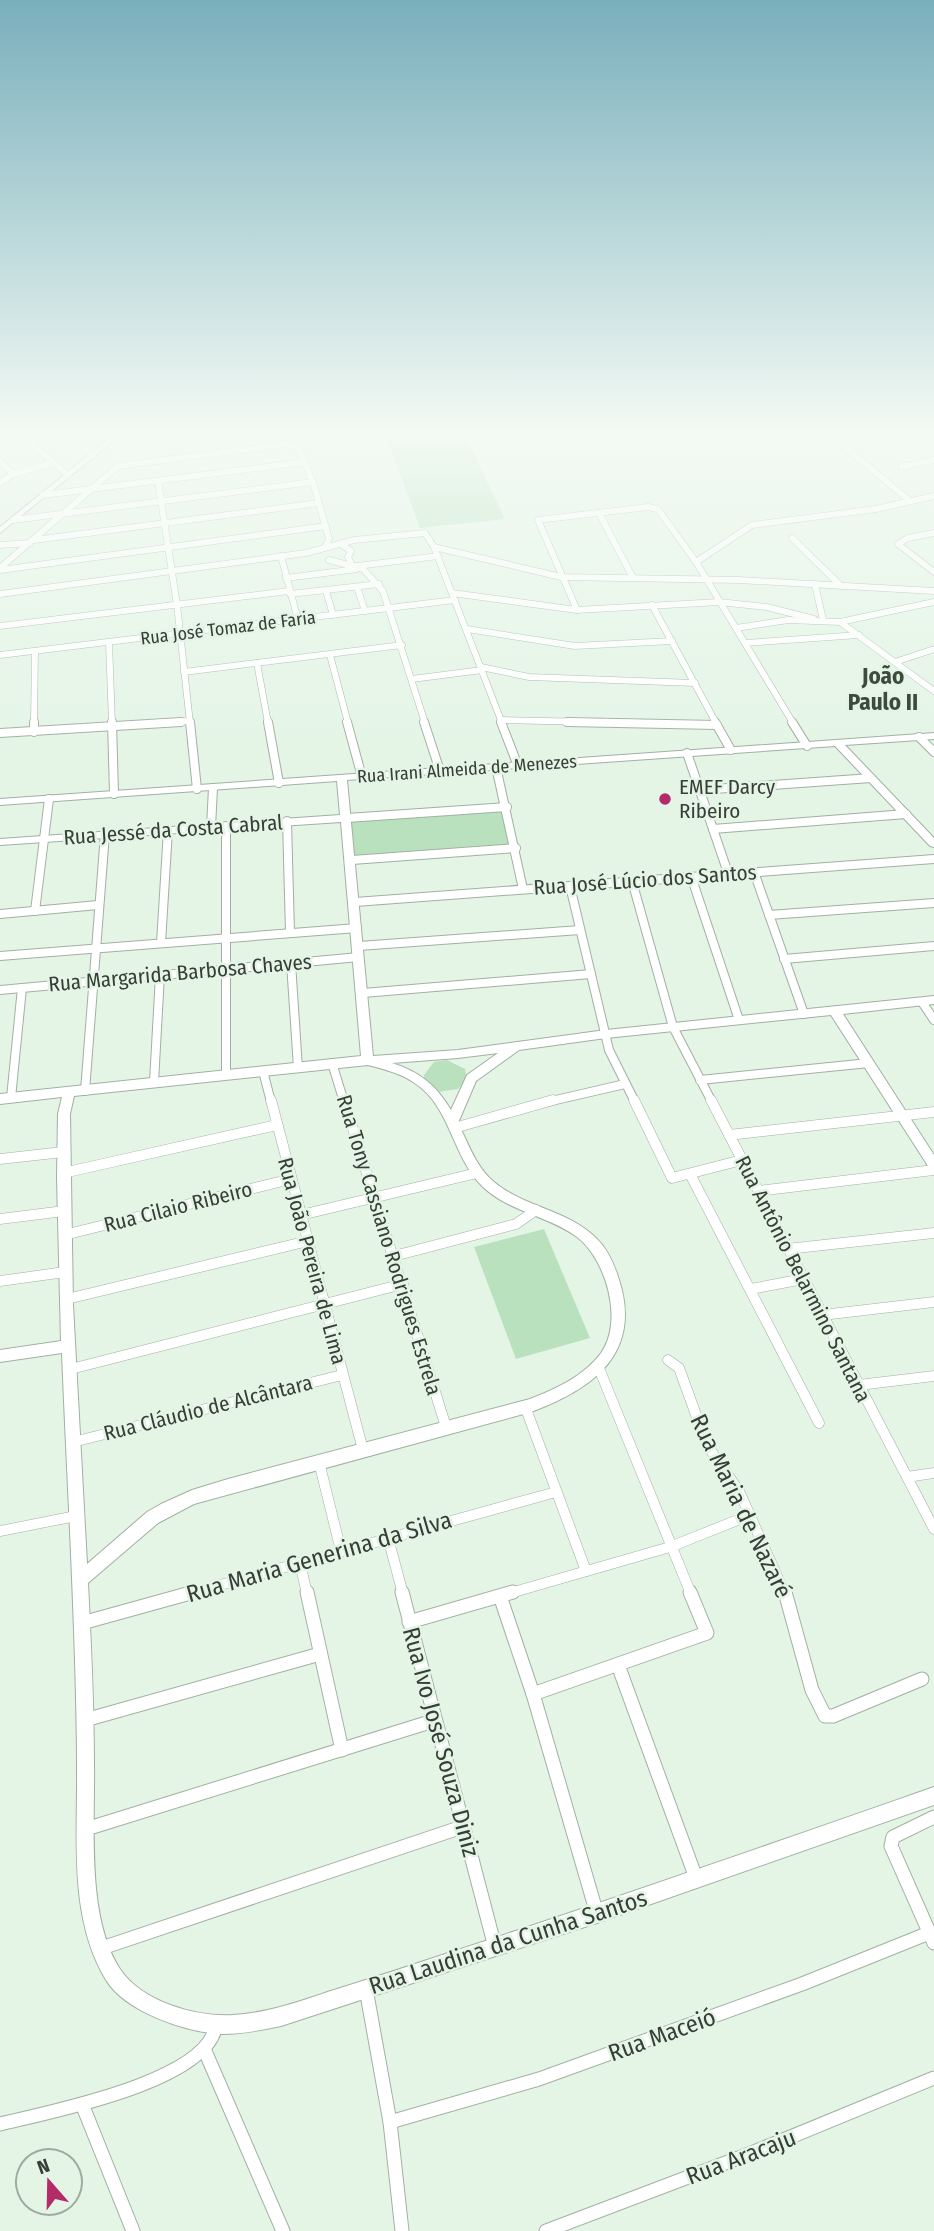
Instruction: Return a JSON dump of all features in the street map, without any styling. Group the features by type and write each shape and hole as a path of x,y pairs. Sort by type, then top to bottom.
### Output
{"street":[{"path":"0,569 39,535"},
{"path":"0,545 78,535"},
{"path":"165,535 177,605 197,789"},
{"path":"0,569 261,535"},
{"path":"0,594 322,551 354,540 391,535"},
{"path":"428,535 467,629 518,766"},
{"path":"543,535 577,610"},
{"path":"611,535 633,578"},
{"path":"676,535 706,579 807,746"},
{"path":"695,562 736,535"},
{"path":"923,535 908,538 898,544 934,572"},
{"path":"322,551 329,538 351,551 348,557"},
{"path":"792,538 841,586"},
{"path":"434,547 561,577 706,579 934,591"},
{"path":"322,551 329,560 357,567"},
{"path":"281,556 298,620"},
{"path":"286,578 438,556"},
{"path":"329,560 348,557"},
{"path":"348,557 379,584 390,608 440,771"},
{"path":"0,625 379,584"},
{"path":"815,584 823,620"},
{"path":"357,587 365,611"},
{"path":"326,591 333,615"},
{"name":"Rua José Tomaz de Faria","path":"0,655 298,620 454,597 577,610 719,602 767,607 814,619"},
{"path":"736,628 814,619 840,622 934,602"},
{"path":"652,605 731,750"},
{"path":"840,622 934,691"},
{"path":"467,629 575,646 672,641"},
{"path":"745,643 859,635"},
{"path":"109,643 114,727 114,794"},
{"path":"184,672 402,645"},
{"path":"895,662 934,649"},
{"path":"34,732 35,651"},
{"path":"330,655 362,777"},
{"path":"257,663 279,783"},
{"path":"412,680 481,669 530,677 695,683"},
{"path":"501,720 718,725"},
{"path":"0,733 190,721"},
{"name":"Rua Irani Almeida de Menezes","path":"0,802 934,736"},
{"path":"919,737 934,752"},
{"path":"838,743 934,844"},
{"path":"687,753 728,873"},
{"path":"496,767 523,889"},
{"path":"342,778 352,860 367,1060"},
{"path":"700,790 871,778"},
{"path":"211,827 213,788"},
{"path":"35,911 49,799"},
{"path":"347,818 507,807"},
{"path":"713,829 906,814"},
{"name":"Rua Jessé da Costa Cabral","path":"0,842 347,818"},
{"path":"286,821 290,933"},
{"path":"226,826 226,1075"},
{"path":"161,943 168,830"},
{"path":"85,1091 105,834"},
{"path":"352,860 516,848"},
{"name":"Rua José Lúcio dos Santos","path":"355,902 934,859"},
{"path":"754,872 804,1014"},
{"path":"691,876 739,1020"},
{"name":"Rua Antônio Belarmino Santana","path":"632,881 673,1027 934,1530"},
{"path":"570,886 609,1050 672,1178 742,1160"},
{"path":"769,915 934,902"},
{"path":"0,914 98,905"},
{"name":"Rua Margarida Barbosa Chaves","path":"0,956 357,928"},
{"path":"359,951 580,930"},
{"path":"785,958 934,946"},
{"name":"Rua Margarida Barbosa Chaves","path":"0,990 291,964 359,951"},
{"path":"291,964 298,1068"},
{"path":"363,993 591,974"},
{"path":"154,1082 160,975"},
{"path":"22,988 6,1099 332,1063 458,1054 606,1034 928,1001 934,1020"},
{"path":"835,1011 934,1165"},
{"path":"367,1060 395,1069 428,1087 450,1094 468,1084 521,1044"},
{"path":"453,1125 472,1070 458,1054"},
{"path":"80,1579 131,1535 178,1502 446,1427 526,1409 576,1384 607,1357 616,1328 618,1307 610,1272 592,1242 565,1223 499,1193 477,1172 453,1125 428,1087 422,1069 429,1057"},
{"name":"Rua Tony Cassiano Rodrigues Estrela","path":"332,1063 446,1427"},
{"path":"700,1080 869,1063"},
{"name":"Rua João Pereira de Lima","path":"263,1071 363,1450"},
{"path":"453,1125 625,1084"},
{"name":"Rua Laudina da Cunha Santos","path":"69,1092 64,1114 63,1152 65,1272 82,1623 86,1829 92,1916 99,1949 114,1978 133,1994 166,2011 216,2024 254,2022 366,1989 597,1914 934,1796"},
{"path":"729,1135 934,1112"},
{"path":"63,1173 277,1125"},
{"path":"0,1159 63,1152"},
{"path":"758,1191 934,1170"},
{"path":"301,1215 477,1172"},
{"path":"690,1174 818,1423"},
{"name":"Rua Cilaio Ribeiro","path":"64,1235 291,1180"},
{"path":"394,1256 516,1224 537,1210"},
{"path":"0,1219 64,1211"},
{"path":"787,1249 934,1233"},
{"path":"66,1299 308,1241"},
{"path":"0,1281 65,1272"},
{"path":"751,1289 803,1279"},
{"path":"71,1369 402,1284"},
{"path":"822,1315 934,1302"},
{"path":"0,1356 70,1346"},
{"name":"Rua Maria de Nazaré","path":"668,1360 679,1368 707,1445 734,1482 750,1515 790,1607 812,1690 825,1716 833,1716 922,1679"},
{"path":"533,1694 708,1633 670,1547 598,1366"},
{"name":"Rua Cláudio de Alcântara","path":"73,1442 342,1375"},
{"path":"859,1385 934,1376"},
{"path":"526,1409 586,1571"},
{"path":"320,1462 341,1550"},
{"path":"906,1477 934,1474"},
{"name":"Rua Maria Generina da Silva","path":"82,1623 556,1492"},
{"path":"409,1622 670,1547 750,1515"},
{"path":"0,1531 76,1516"},
{"name":"Rua Ivo José Souza Diniz","path":"388,1538 433,1721 495,1947"},
{"path":"300,1563 342,1750"},
{"path":"500,1596 533,1694 597,1914"},
{"path":"85,1720 320,1654"},
{"path":"618,1665 696,1878"},
{"path":"86,1829 433,1721"},
{"path":"932,1938 891,1846 893,1837 934,1817"},
{"path":"99,1949 462,1827"},
{"name":"Rua Maceió","path":"390,2122 539,2079 932,1938"},
{"path":"366,1989 390,2122 402,2231"},
{"path":"0,2124 82,2104 177,2071 205,2051 215,2036 216,2024"},
{"path":"205,2051 283,2231"},
{"name":"Rua Aracaju","path":"546,2231 749,2154 934,2078"},
{"path":"82,2104 133,2231"}],"green space":[{"path":"503,811 510,846 355,858 351,822"},
{"path":"447,1060 465,1069 467,1080 458,1089 437,1092 424,1080 424,1075 434,1062"},
{"path":"544,1229 590,1338 516,1359 474,1247"}],"place":[{"name":"EMEF Darcy Ribeiro","path":"665,799"}],"district":[{"name":"João Paulo II","path":"883,689"}]}
